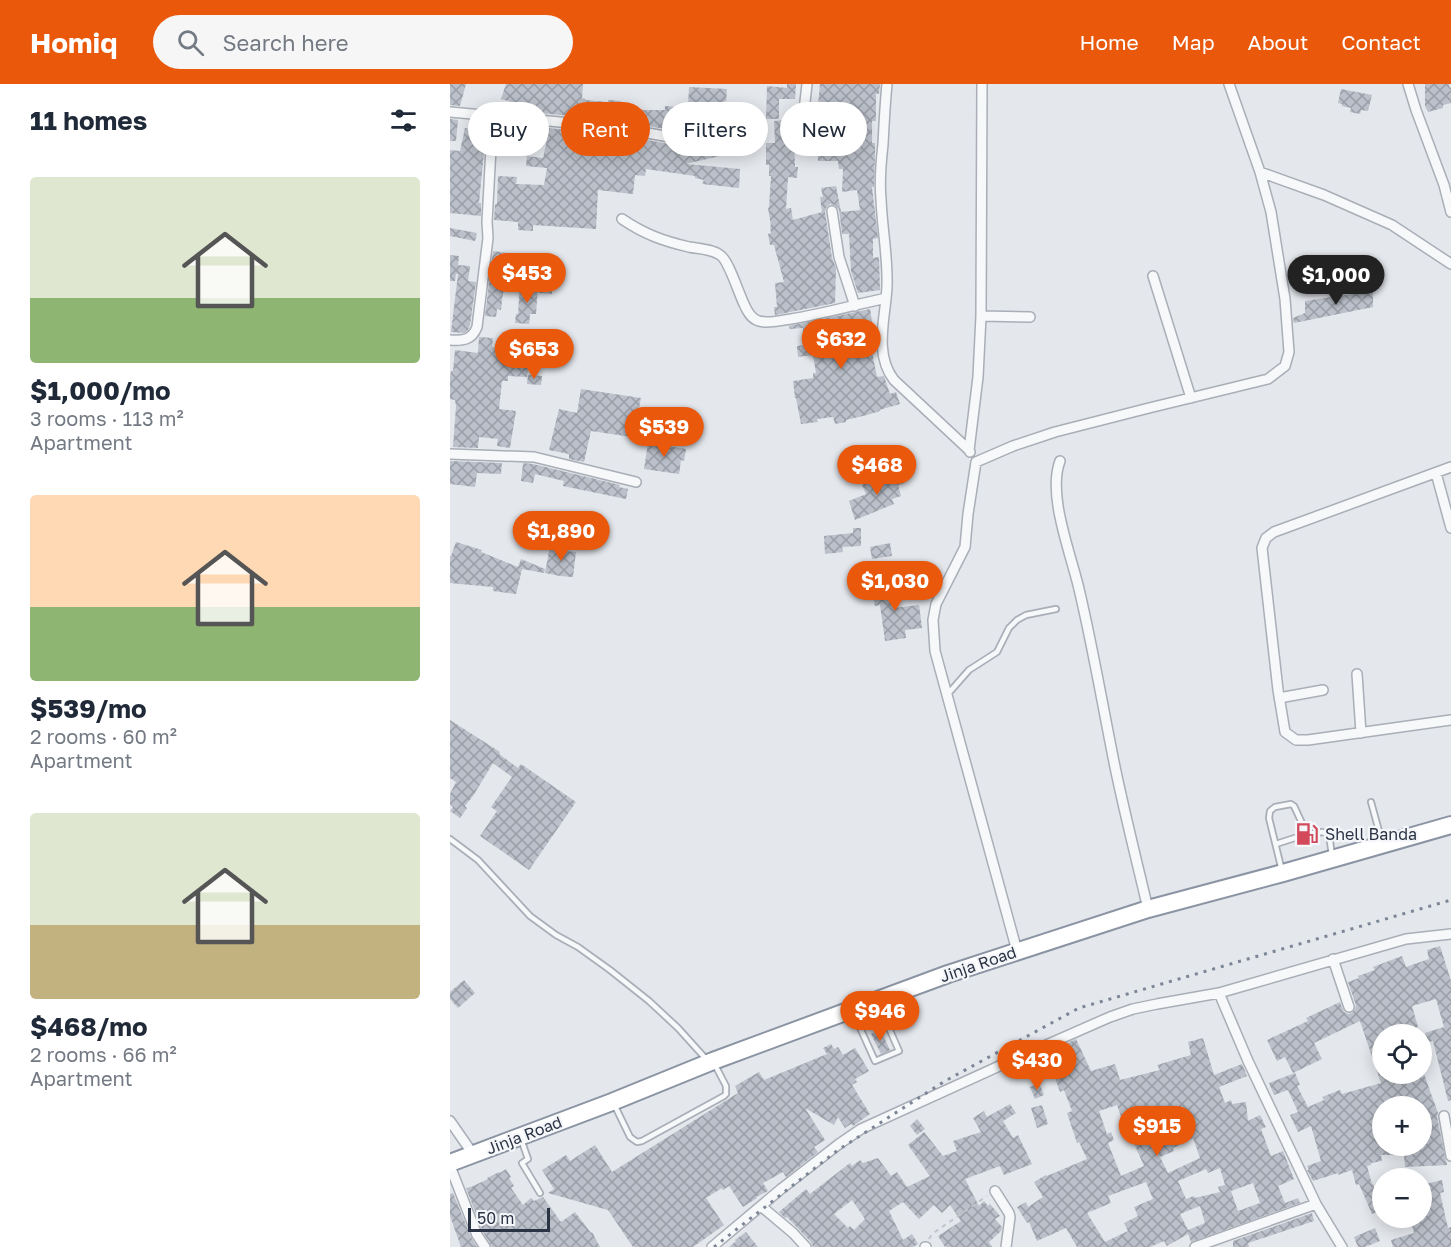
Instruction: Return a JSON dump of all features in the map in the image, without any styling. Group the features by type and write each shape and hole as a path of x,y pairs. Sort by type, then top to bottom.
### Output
{"highway":[{"name":"Jinja Road","path":"450,1165 711,1062 948,974 1148,909 1451,825"}],"street":[{"path":"805,102 807,84"},
{"path":"887,84 880,171 887,286 882,323 884,362 889,374 969,450 976,462 965,547 936,604 933,621 935,651 1017,951"},
{"path":"969,450 978,377 981,316 982,84"},
{"path":"976,462 1013,446 1055,432 1268,379 1285,366 1289,352 1285,299 1271,212 1260,172 1229,84"},
{"path":"1408,84 1444,185 1451,212"},
{"path":"450,112 468,113"},
{"path":"549,121 632,129 662,135"},
{"path":"450,340 467,339 477,327 488,238 491,156"},
{"path":"1260,172 1323,195 1392,225 1451,264"},
{"path":"832,211 839,257 855,306"},
{"path":"622,219 651,237 723,256 746,309 756,320 765,322 820,314 886,298"},
{"path":"1154,276 1191,398"},
{"path":"981,316 1030,317"},
{"path":"450,454 534,458 636,482"},
{"path":"1060,461 1056,482 1061,522 1079,589 1116,770 1148,909"},
{"path":"1451,467 1274,532 1266,538 1262,548 1285,732 1296,740 1308,740 1451,720"},
{"path":"1436,473 1451,528"},
{"path":"1357,674 1361,733"},
{"path":"1279,698 1323,690"},
{"path":"712,1247 839,1144 861,1129 1110,1017 1133,1009 1219,993 1406,939 1451,934"},
{"path":"1333,959 1349,1007"},
{"path":"1219,993 1248,1061 1316,1204 1342,1247"},
{"path":"1444,1116 1451,1156"},
{"path":"450,1121 473,1154"},
{"path":"450,1165 477,1235 484,1247"},
{"path":"994,1191 1010,1217 1006,1247"},
{"path":"1195,1247 1316,1204"},
{"path":"761,1206 806,1247"}],"lane":[{"path":"946,695 969,670 997,652 1009,628 1017,620 1026,615 1056,609"},
{"path":"1371,802 1383,845"},
{"path":"1283,873 1269,818 1270,811 1287,804 1294,806 1306,834"},
{"path":"1276,844 1306,834 1322,832 1329,834 1333,859"},
{"path":"450,839 478,860 530,916 556,935 578,946 649,1001 711,1062 726,1086 724,1096 637,1142 630,1137 612,1102"},
{"path":"852,1009 875,1061 899,1051 877,1000"},
{"path":"520,1137 528,1159 522,1163 540,1194"}],"path":[{"path":"926,1247 932,1234 994,1191"}],"building":[{"path":"450,84 466,84 460,106 450,105"},
{"path":"506,84 583,84 582,98 608,102 561,102 561,115 549,114 549,102 512,102 501,99"},
{"path":"787,84 796,84 795,99 779,99 779,119 768,119 767,86 787,88"},
{"path":"820,84 880,84 879,94 876,94 876,121 872,121 872,143 875,143 875,155 874,187 872,187 878,238 873,239 873,258 879,257 880,290 858,293 851,271 849,234 842,234 839,209 830,204 825,212 832,258 836,268 835,303 775,315 774,307 777,307 775,283 784,282 774,245 770,245 768,234 771,233 768,208 771,176 769,176 769,165 766,165 766,156 768,156 768,143 775,143 774,121 780,120 780,156 795,156 795,167 798,167 797,178 788,177 786,209 791,208 793,220 822,212 821,188 836,186 841,212 860,210 857,190 842,192 843,169 839,169 838,161 818,161 818,156 867,156 867,102 818,102"},
{"path":"1425,84 1449,84 1451,103 1428,112 1425,106"},
{"path":"689,87 727,89 726,101 688,102"},
{"path":"1341,89 1372,95 1368,111 1361,110 1360,114 1350,112 1351,108 1338,103"},
{"path":"650,110 662,110 662,128 650,126"},
{"path":"450,119 458,120 456,141 450,141"},
{"path":"465,128 468,128 468,156 484,156 479,203 481,203 481,216 450,213 450,150 460,151"},
{"path":"549,128 561,129 561,156 650,156 650,141 662,143 662,156 719,156 686,164 740,169 739,188 702,184 704,180 695,178 695,176 646,169 645,176 635,175 633,194 598,190 596,229 533,225 533,231 518,230 518,222 494,220 498,176 517,177 516,184 544,185 547,168 526,166 527,156 543,158 549,156"},
{"path":"450,228 477,233 475,241 450,236"},
{"path":"493,251 508,253 501,310 497,309 496,317 485,316"},
{"path":"450,255 459,256 458,265 470,266 468,281 476,282 470,325 464,333 451,332 458,274 456,274 455,281 450,281"},
{"path":"540,284 552,284 552,294 539,293"},
{"path":"520,285 538,287 536,314 530,314 529,324 515,323 516,314 518,314"},
{"path":"1373,291 1373,307 1294,323 1293,318 1305,313 1305,301"},
{"path":"870,309 874,334 876,334 874,343 876,352 872,352 877,377 884,376 890,394 896,392 900,404 846,420 846,422 835,424 833,417 801,424 793,381 813,378 813,373 816,373 813,355 798,357 797,346 804,345 803,328 790,329 789,326"},
{"path":"479,337 493,338 492,347 513,349 513,341 531,343 527,377 508,376 508,381 502,381 499,409 516,411 510,448 497,446 498,439 479,437 478,448 453,447 456,406 455,400 450,399 450,376 453,371 455,350 478,353"},
{"path":"528,375 542,376 541,385 527,384"},
{"path":"581,389 641,398 637,418 649,419 646,439 591,431 584,462 569,459 569,454 549,450 559,409 577,413"},
{"path":"648,443 686,449 684,461 681,460 679,474 644,469"},
{"path":"450,461 502,463 501,474 477,473 475,487 450,484"},
{"path":"523,463 620,485 619,487 628,489 626,499 563,486 564,481 535,474 533,483 521,481"},
{"path":"901,473 904,483 898,485 901,496 892,499 894,504 855,520 849,501 866,494 862,485"},
{"path":"853,528 861,528 861,546 842,547 843,552 825,554 824,536 853,533"},
{"path":"456,542 482,550 481,552 518,567 521,559 545,569 544,573 522,569 516,594 493,591 493,587 450,583 450,556"},
{"path":"890,543 892,556 872,559 870,547"},
{"path":"550,546 563,548 563,551 576,552 573,577 545,573"},
{"path":"898,579 900,590 890,592 894,608 919,605 922,628 905,630 906,638 885,641 880,605 875,606 870,585"},
{"path":"450,720 500,752 499,754 518,768 521,764 576,802 529,870 480,836 497,811 491,807 512,777 493,763 465,806 467,808 460,818 450,811 453,807 450,804 450,794 456,782 450,778"},
{"path":"1440,946 1451,981 1451,1100 1448,1101 1432,1041 1432,1031 1444,1027 1436,999 1412,1006 1417,1024 1372,1024 1372,1056 1360,1021 1314,1043 1322,1059 1293,1073 1285,1057 1277,1061 1267,1040 1308,1021 1306,1018 1340,1002 1344,1012 1352,1013 1356,1005 1348,982 1375,970 1373,967 1402,956 1406,967 1429,959 1427,950"},
{"path":"464,980 475,993 458,1008 450,999 450,992"},
{"path":"880,1029 890,1050 881,1054 871,1034"},
{"path":"1203,1038 1214,1075 1242,1064 1247,1076 1219,1087 1225,1103 1231,1100 1232,1104 1246,1102 1248,1121 1260,1115 1266,1127 1261,1129 1271,1156 1283,1151 1294,1179 1278,1186 1285,1203 1298,1198 1300,1203 1191,1242 1188,1234 1167,1246 1164,1241 1150,1247 1077,1247 1066,1228 1037,1241 1029,1222 1027,1223 1017,1207 1026,1202 1028,1207 1043,1197 1034,1182 1087,1159 1079,1142 1077,1143 1067,1113 1072,1111 1064,1090 1060,1092 1055,1078 1061,1076 1053,1060 1071,1051 1068,1043 1076,1039 1091,1071 1115,1064 1120,1080 1160,1070 1157,1065 1191,1055 1188,1042","holes":["1117,1105 1126,1131 1128,1130 1144,1166 1121,1176 1108,1143 1114,1140 1111,1132 1107,1134 1099,1111","1193,1138 1200,1158 1168,1173 1160,1157 1174,1151 1173,1148","1220,1168 1225,1185 1218,1187 1220,1192 1186,1199 1178,1181 1206,1169 1208,1173","1146,1182 1153,1199 1134,1207 1138,1216 1124,1223 1128,1231 1105,1242 1087,1213 1111,1203 1108,1196","1253,1183 1260,1203 1238,1211 1231,1191","1200,1206 1205,1223 1188,1230 1180,1214"]},
{"path":"831,1044 834,1049 838,1047 843,1055 855,1048 869,1071 855,1079 857,1082 852,1085 870,1114 853,1126 851,1124 845,1128 838,1117 834,1125 805,1108 825,1140 814,1147 818,1152 786,1177 783,1172 763,1183 768,1191 743,1207 729,1186 706,1198 724,1225 693,1247 633,1247 608,1210 548,1193 554,1189 542,1170 566,1155 570,1161 595,1145 612,1172 738,1093 735,1086 759,1072 764,1080 827,1054 823,1048"},
{"path":"1295,1073 1300,1085 1297,1086 1308,1107 1324,1100 1322,1097 1340,1090 1342,1094 1377,1084 1428,1084 1432,1096 1372,1096 1372,1156 1381,1156 1382,1161 1367,1166 1372,1184 1372,1214 1359,1184 1356,1185 1352,1170 1313,1181 1307,1166 1321,1161 1311,1126 1298,1132 1290,1115 1298,1112 1288,1090 1274,1095 1269,1083"},
{"path":"1039,1083 1044,1095 1035,1099 1030,1087"},
{"path":"1432,1096 1438,1113 1447,1165 1405,1167 1404,1156 1432,1156"},
{"path":"1010,1104 1016,1113 1003,1121 1013,1138 1018,1135 1032,1164 1004,1175 1000,1166 965,1179 979,1206 984,1201 988,1206 990,1204 1000,1216 995,1219 1002,1227 1001,1231 989,1242 992,1247 945,1247 938,1236 961,1221 950,1205 942,1213 934,1205 919,1219 903,1202 889,1211 903,1240 912,1234 918,1244 913,1247 813,1247 787,1217 785,1218 779,1212 806,1189 810,1194 850,1163 852,1166 860,1160 863,1163 878,1158 891,1176 897,1172 907,1187 930,1176 908,1145 924,1132 943,1156 957,1151 953,1141 981,1132 973,1118 984,1111 987,1117","holes":["852,1200 865,1219 854,1230 850,1226 848,1228 834,1214"]},
{"path":"1042,1105 1048,1124 1037,1128 1031,1108"},
{"path":"917,1119 925,1129 917,1135 910,1126"},
{"path":"506,1169 514,1186 511,1188 523,1205 531,1198 534,1201 543,1197 561,1222 575,1212 592,1232 600,1247 492,1247 483,1232 466,1188"},
{"path":"1442,1180 1444,1192 1440,1193 1448,1228 1451,1227 1451,1247 1393,1247 1391,1240 1414,1233 1413,1228 1432,1228 1432,1182"},
{"path":"453,1193 477,1247 461,1247 450,1216 450,1194"},
{"path":"1312,1213 1314,1221 1248,1243 1249,1247 1233,1247 1233,1241"},
{"path":"1375,1228 1380,1241 1365,1247 1358,1247 1354,1237"},
{"path":"746,1232 758,1247 729,1247 735,1240"}],"railway":[{"path":"714,1247 838,1150 945,1081 1079,1008 1451,900"}],"place":[{"name":"Shell Banda","path":"1307,834"}]}
